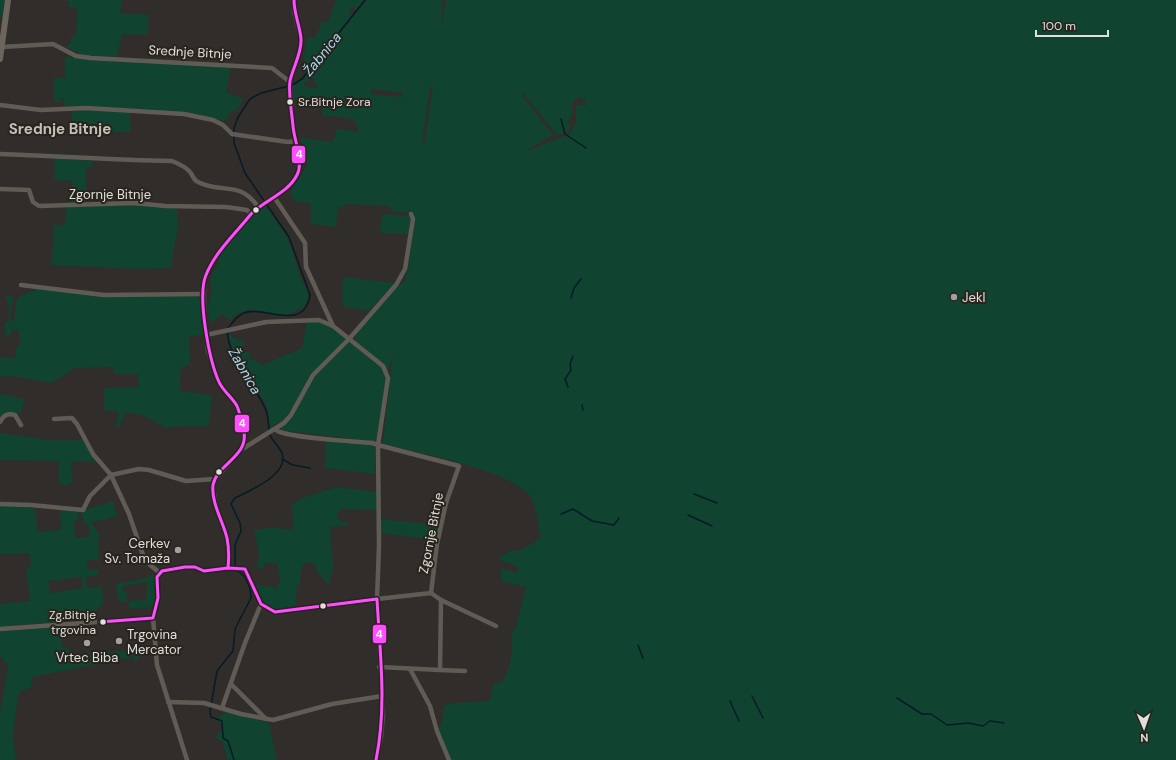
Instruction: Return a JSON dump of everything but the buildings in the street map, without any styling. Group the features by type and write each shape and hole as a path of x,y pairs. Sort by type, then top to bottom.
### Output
{"main road":[{"path":"0,59 8,0"}],"street":[{"path":"242,449 244,440 240,413 234,400 221,387 216,377 208,351 203,294 206,276 213,260 251,214 288,187 298,174 299,162 290,91 290,82 301,44 300,32 294,12 294,0"},
{"name":"Srednje Bitnje","path":"2,47 53,44 76,56 90,58 272,68 290,82"},
{"path":"0,105 40,110 86,108 184,114 214,120 223,125 232,134 288,142 296,141"},
{"path":"0,154 54,155 94,160 172,161 182,165 191,172 195,181 207,186 241,190 260,206"},
{"name":"Zgornje Bitnje","path":"0,189 29,190 33,202 39,206 134,203 166,206 226,207 247,210 251,214"},
{"path":"274,197 305,243 306,267 333,326"},
{"path":"230,568 227,537 213,493 215,479 242,449 274,430 290,416 313,375 349,339 401,277 405,269 413,219 411,214"},
{"path":"21,285 104,294 203,294"},
{"path":"206,334 266,322 318,320 333,326 383,366 388,378 378,445 379,546 377,599 379,667 382,696 382,727 376,760"},
{"path":"0,422 4,416 10,414 15,415 21,426"},
{"path":"54,419 72,418 77,424 93,454 111,475 129,514 143,555 150,565 160,573"},
{"name":"Zgornje Bitnje","path":"274,430 279,433 372,443 459,466 446,503 437,544 431,593"},
{"path":"0,504 32,505 83,510 90,496 111,475 139,469 149,470 186,481 215,479"},
{"path":"187,760 157,665 153,618 158,598 157,578 165,569 195,567 204,571 230,568 245,569 261,604 245,643 222,708"},
{"name":"Zgornje Bitnje","path":"261,604 271,611 281,612 431,593 441,600 496,626"},
{"path":"440,670 441,600"},
{"path":"0,629 153,618"},
{"path":"379,667 465,671"},
{"path":"410,669 430,706 437,731 449,760"},
{"path":"231,684 266,719"},
{"path":"168,702 208,704 266,719 280,720 332,704 382,696"}],"green space":[{"path":"0,0 6,0 3,17 0,17"},
{"path":"65,0 122,0 120,13 149,15 147,35 122,34 117,57 83,56 65,46 71,44 71,36 76,36 77,8 69,7 69,2"},
{"path":"336,0 364,0 357,10 352,7 348,11 353,15 306,73 299,70 303,63 307,39 310,37 315,38 322,22 328,22"},
{"path":"367,0 442,0 441,26 446,0 1176,0 1176,760 451,760 438,731 442,721 444,706 452,703 490,701 493,685 503,681 510,664 512,650 511,635 516,626 526,587 502,582 500,568 517,573 519,567 501,561 499,557 512,550 519,551 541,538 535,509 530,496 519,486 502,478 461,463 383,444 393,352 388,373 385,366 356,341 355,337 358,330 399,284 404,283 409,265 413,228 409,213 392,211 389,206 345,204 344,208 338,207 336,227 311,224 311,204 294,201 290,193 307,165 307,157 304,156 300,138 333,142 337,129 359,132 354,119 322,115 322,102 294,99 293,87 302,80","holes":["311,77 315,80 312,83 318,84 318,88 304,86 304,82 310,82 308,79","430,87 433,87 424,144 422,143","372,89 402,93 402,97 371,94","523,93 557,135 566,133 571,126 566,121 572,117 573,102 580,97 584,100 586,105 583,106 578,104 576,106 576,122 570,134 529,150 528,149 553,135 521,94"]},
{"path":"65,57 231,67 226,92 244,99 236,111 231,111 227,119 223,121 198,114 168,111 64,106 63,98 61,98 61,102 54,102 54,78 65,78"},
{"path":"87,110 130,112 130,132 75,132 75,124 71,123 72,111"},
{"path":"55,158 92,161 93,167 86,168 86,201 81,203 68,203 73,189 72,181 54,180"},
{"path":"135,204 177,209 178,233 171,268 141,269 51,265 54,237 53,222 57,226 65,225 66,207"},
{"path":"265,205 288,240 300,276 308,294 307,301 297,311 287,314 251,310 238,314 230,320 223,314 220,315 214,322 211,322 208,314 208,306 213,292 211,280 214,270 219,263 217,258 254,213"},
{"path":"382,214 409,216 411,218 409,234 380,233"},
{"path":"343,277 395,283 369,311 344,307 342,302"},
{"path":"35,288 103,296 201,295 205,334 189,337 190,364 182,367 180,372 180,391 212,395 209,426 181,426 166,428 140,414 125,413 119,427 115,426 119,412 104,410 104,388 139,387 138,374 114,374 114,367 72,368 71,371 51,383 14,376 0,377 0,357 16,358 16,348 21,342 18,330 11,329 12,341 9,335 5,335 5,322 8,322 9,307 5,296 12,296 13,298 10,319 12,321 14,320 17,299 23,294 34,291"},
{"path":"307,322 329,326 346,339 312,374 293,408 282,422 275,424 270,430 268,410 264,400 253,388 233,350 227,331 230,331 232,337 244,342 244,346 236,348 238,352 249,352 249,357 262,365 302,348"},
{"path":"350,341 382,367 387,379 378,442 281,430 280,428 292,416 316,374"},
{"path":"0,394 25,399 20,414 7,412 0,418"},
{"path":"0,433 47,440 84,440 98,462 71,461 72,482 66,486 59,484 59,461 0,460"},
{"path":"326,439 371,444 375,450 375,474 325,468"},
{"path":"337,487 377,492 377,510 340,509 337,514 338,518 347,524 347,526 330,527 333,567 329,584 317,572 314,563 306,562 301,569 300,585 297,585 295,608 272,608 263,600 256,585 274,587 274,589 277,589 277,585 280,580 280,575 278,574 278,564 265,563 264,569 257,568 259,552 254,531 270,527 293,530 292,504 304,497"},
{"path":"113,501 117,516 91,523 99,534 98,560 88,560 87,570 97,569 99,575 86,577 87,588 102,587 103,603 89,617 89,619 0,627 0,604 30,601 26,568 31,567 29,553 0,554 0,506 26,506 35,510 38,532 61,530 60,509 79,512 77,521 74,522 76,538 88,537 90,533 88,525 84,524 81,511","holes":["81,577 83,588 50,593 48,581"]},
{"path":"380,519 439,525 436,540 380,533"},
{"path":"155,574 157,596 154,607 129,609 129,601 146,600 148,582 123,586 124,592 127,592 127,601 118,601 116,584 147,578"},
{"path":"61,627 62,648 69,647 70,654 138,650 139,659 134,661 133,657 32,677 31,688 21,691 18,695 13,737 16,760 0,760 0,714 8,666 0,656 0,631"},
{"path":"225,710 269,723 277,760 228,760 222,741 214,737 222,730 222,723 213,720 213,718 218,719 224,714"}],"waterway":[{"name":"Žabnica","path":"292,85 302,79 365,0"},
{"name":"Žabnica","path":"228,328 238,316 247,312 255,311 284,316 301,313 306,306 310,295 289,237 245,173 234,143 234,128 238,117 250,99 261,93 289,86"},
{"path":"561,119 565,134 586,148"},
{"path":"571,298 574,288 581,279"},
{"name":"Žabnica","path":"228,332 228,340 231,350 265,408 270,435 282,453 283,461 280,468 274,475 258,486 235,498 231,504 240,523 241,531 235,545 235,567"},
{"path":"568,387 565,379 571,370 570,364 573,356"},
{"path":"582,405 583,410"},
{"path":"282,459 293,465 310,468"},
{"path":"694,494 717,503"},
{"path":"561,514 573,509 592,521 614,525 619,518"},
{"path":"688,515 712,526"},
{"name":"Žabnica","path":"234,760 228,741 223,738 222,721 211,717 210,712 217,671 233,651 235,629 251,598 250,588 245,577 237,570"},
{"path":"638,645 643,658"},
{"path":"752,696 763,718"},
{"path":"897,698 922,714 931,714 947,725 969,723 983,726 990,721 1004,723"},
{"path":"730,701 739,721"}],"transit line":[{"name":"4","path":"228,568 229,553 227,538 215,505 213,485 220,471 241,448 244,441 244,432 237,406 219,382 211,359 205,328 203,297 204,285 206,275 210,267 226,243 251,214 288,187 299,170 299,157 289,91 291,76 299,55 301,44 294,0"},
{"name":"4","path":"100,622 153,618 158,598 157,577 162,571 185,567 195,567 204,571 228,568 245,569 261,604 275,612 377,599 382,700 376,760"}],"place":[{"name":"Sr.Bitnje Zora","path":"290,102"},
{"name":"Jekl","path":"954,297"},
{"name":"Cerkev Sv. Tomaža","path":"178,550"},
{"name":"Zg.Bitnje trgovina","path":"103,622"},
{"name":"Trgovina Mercator","path":"119,641"},
{"name":"Vrtec Biba","path":"87,643"}],"district":[{"name":"Srednje Bitnje","path":"60,129"}]}
